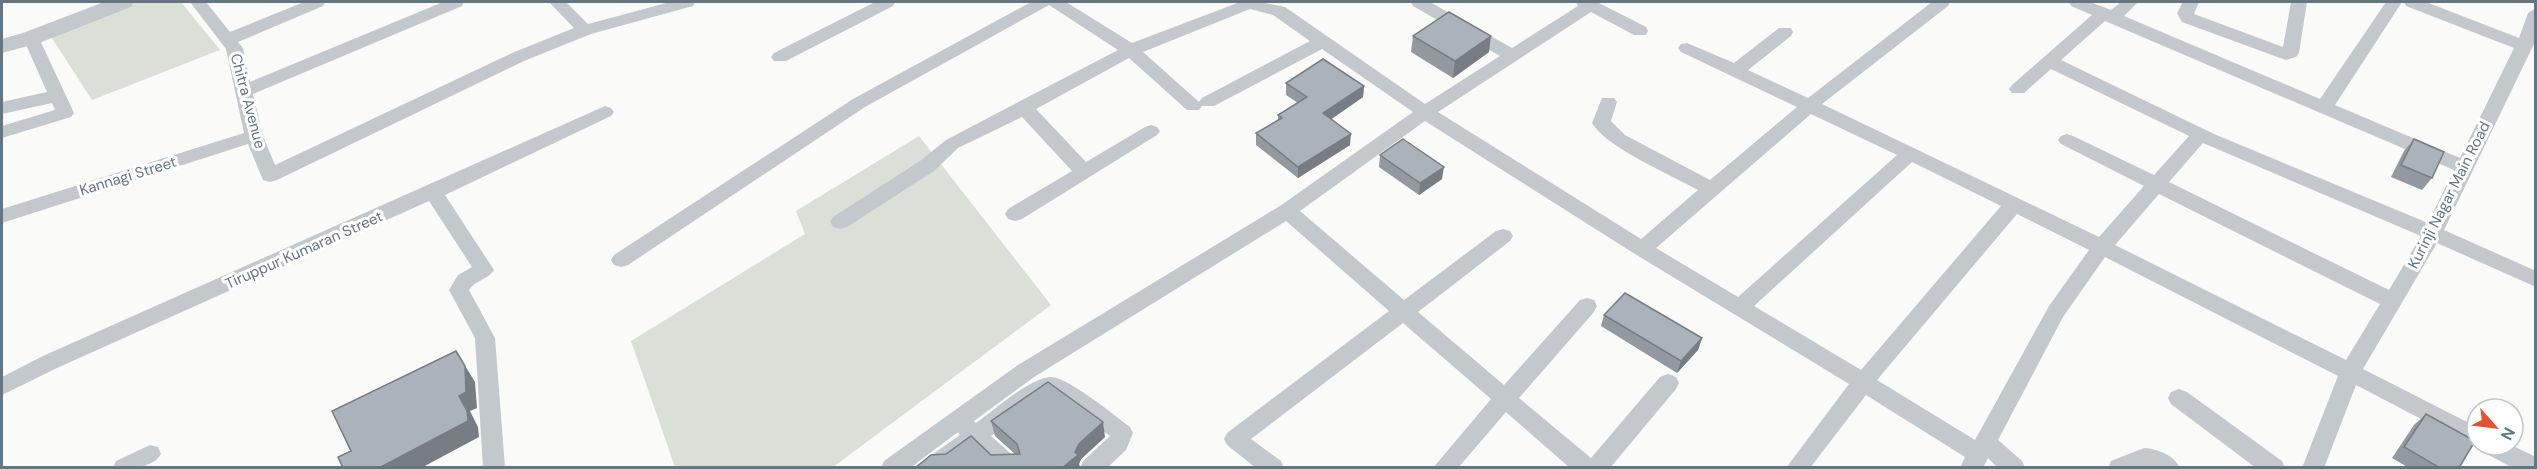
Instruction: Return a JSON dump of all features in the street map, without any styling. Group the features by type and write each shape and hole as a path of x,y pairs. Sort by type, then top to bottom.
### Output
{"street":[{"path":"2,46 31,38 123,2"},
{"name":"Chitra Avenue","path":"198,2 234,48 254,136 270,175 518,57 585,30"},
{"path":"229,39 317,2"},
{"path":"244,91 456,2"},
{"path":"557,2 585,30 687,2"},
{"path":"780,57 887,2"},
{"path":"621,260 859,103 1043,2"},
{"path":"1055,2 1131,50 1200,104 1323,41"},
{"path":"1419,2 1513,56"},
{"path":"1642,249 1810,105 1942,2"},
{"path":"2077,2 2465,167"},
{"path":"2018,89 2107,16 2130,2"},
{"path":"2191,2 2185,13 2188,18 2286,54 2290,53 2299,2"},
{"path":"2324,107 2394,2"},
{"path":"2412,2 2524,46"},
{"path":"892,468 1026,371 1287,211 1425,112 1513,56 1587,3 1640,31"},
{"path":"840,222 927,166 952,144 1131,50 1249,4 1263,5 1279,11 1425,112 1642,249 1978,454 2014,468"},
{"name":"Kurinji Nagar Main Road","path":"2313,468 2350,372 2433,233 2524,46 2535,13"},
{"path":"1736,71 1785,32"},
{"path":"2,132 66,113 31,38"},
{"path":"1687,48 1810,105 2101,248 2465,432"},
{"path":"2049,62 2200,135 2433,233 2535,280"},
{"path":"2,108 58,96"},
{"path":"1608,102 1601,123 1619,139 1712,189"},
{"path":"1024,108 1085,173"},
{"name":"Tiruppur Kumaran Street","path":"2,387 50,362 433,192 605,112"},
{"path":"1015,214 1151,131"},
{"path":"1978,454 2055,312 2101,248 2200,135"},
{"name":"Kannagi Street","path":"2,216 254,136"},
{"path":"2067,140 2392,301"},
{"path":"1739,308 1909,154"},
{"path":"433,192 484,270 465,280 459,290 485,338 494,468"},
{"path":"1797,468 1863,382 2013,205"},
{"path":"1287,211 1405,310 1586,468"},
{"path":"1273,468 1235,439 1503,237"},
{"path":"1444,468 1587,306"},
{"path":"1596,468 1668,383"},
{"path":"932,468 1040,389 1051,386 1058,387 1122,433 1118,443 1091,468"},
{"path":"2179,398 2274,468"},
{"path":"959,419 1011,468"},
{"path":"124,468 150,454"},
{"path":"2119,468 2132,459 2144,456 2157,459 2169,468"},
{"path":"2514,457 2535,468"}],"shaded area":[{"path":"131,2 181,2 220,50 92,100 50,35"},
{"path":"919,136 1051,305 833,467 675,467 631,341 805,234 796,211"}],"building":[{"path":"1449,12 1491,36 1455,61 1413,36"},
{"path":"1323,59 1364,86 1323,113 1351,134 1298,167 1256,133 1282,118 1278,115 1307,97 1286,83"},
{"path":"1403,139 1444,167 1420,183 1380,155"},
{"path":"2414,139 2444,152 2432,178 2401,165"},
{"path":"1625,293 1702,338 1681,361 1604,315"},
{"path":"456,351 465,366 466,392 459,396 467,411 468,421 379,468 343,468 338,457 351,451 332,411"},
{"path":"1048,382 1103,422 1079,444 1075,452 1078,455 1062,468 915,468 931,455 946,454 971,436 991,455 1020,454 1017,444 991,421"},
{"path":"2426,414 2465,435 2466,457 2459,468 2440,468 2404,447"}]}
